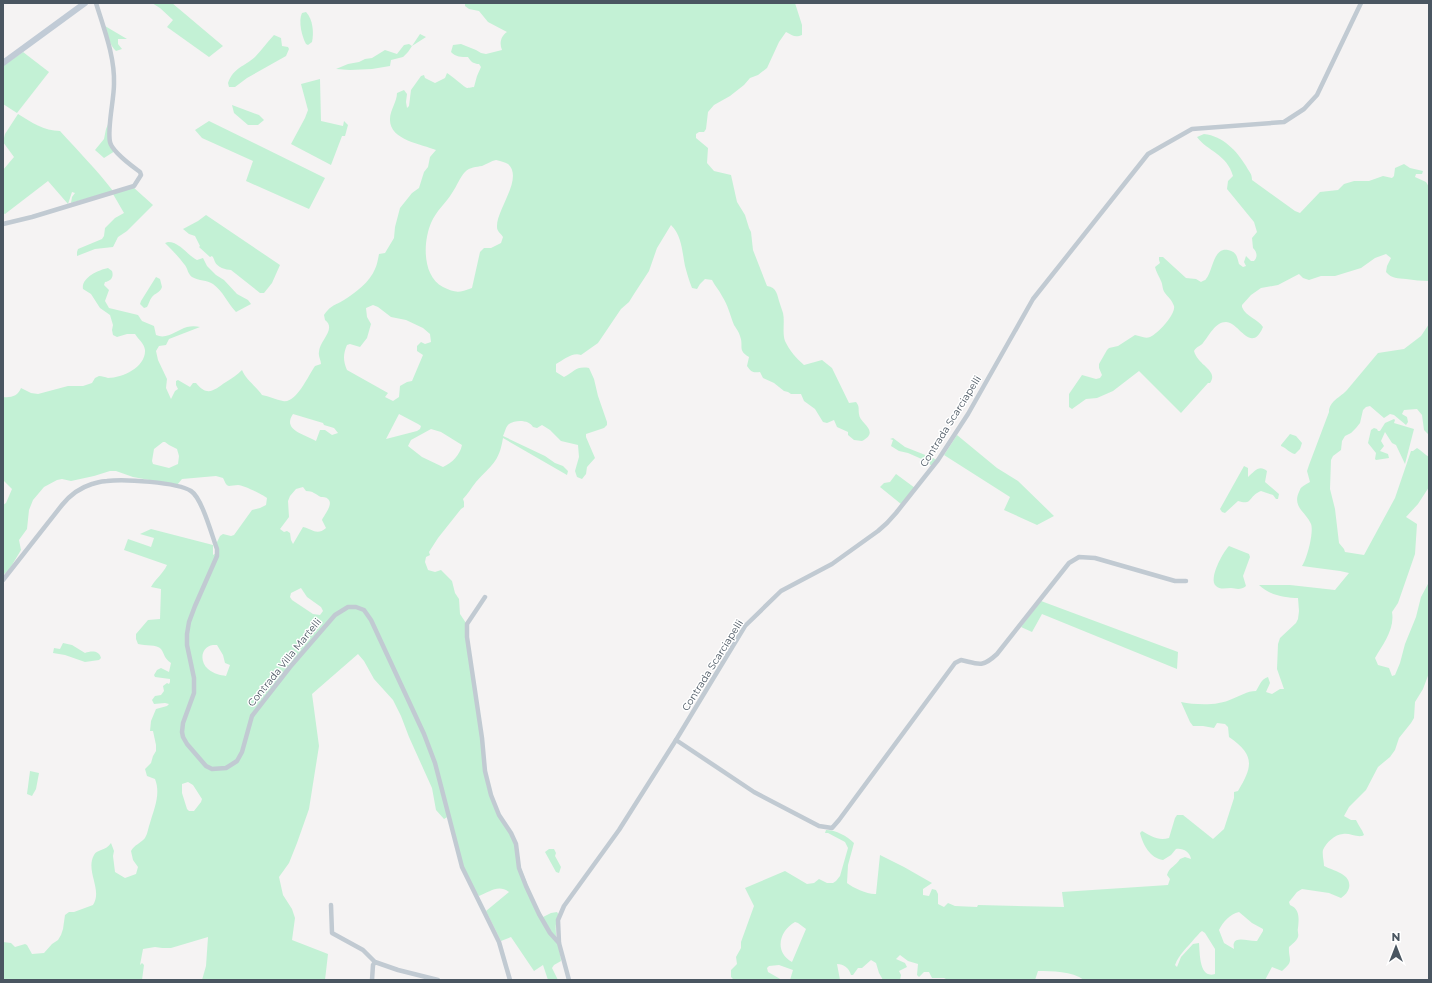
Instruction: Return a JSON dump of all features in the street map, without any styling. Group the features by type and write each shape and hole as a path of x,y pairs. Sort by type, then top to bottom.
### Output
{"main road":[{"path":"3,63 85,3"}],"street":[{"path":"3,224 32,217 134,186 141,175 140,172 118,154 110,143 109,130 114,71 96,3"},
{"name":"Contrada Scarciapelli","path":"558,943 558,920 564,906 620,830 745,626 780,591 832,564 887,523 926,477 968,414 1033,299 1148,154 1192,129 1284,122 1304,109 1317,95 1361,3"},
{"name":"Contrada Villa Martelli","path":"3,580 62,504 71,495 83,487 101,482 155,482 183,488 192,492 199,500 217,549 217,556 189,622 187,645 194,678 194,693 183,723 182,732 187,744 206,766 212,769 226,768 234,763 242,752 252,716 290,667 335,615 348,607 356,607 364,610 371,620 424,734 435,763 462,867 499,942 510,980"},
{"path":"676,740 754,792 819,826 832,828 955,663 961,660 978,664 987,663 997,654 1069,563 1079,557 1095,558 1175,581 1186,581"},
{"path":"486,597 468,624 467,637 481,730 485,771 491,795 499,815 511,832 516,844 521,874 539,914 558,943 569,980"},
{"path":"331,905 332,933 363,950 375,962 398,970 438,980"},
{"path":"372,980 373,965 375,962"}],"green space":[{"path":"152,3 172,3 223,46 209,57 167,27 173,20"},
{"path":"465,3 795,3 802,25 802,35 795,36 786,32 779,42 767,68 758,75 750,78 730,96 714,105 708,112 706,129 704,132 699,132 696,134 696,138 708,148 707,163 714,171 731,175 737,202 745,215 751,232 753,250 767,286 775,290 783,313 785,341 793,354 804,365 822,360 832,368 849,403 856,402 860,417 868,427 870,434 862,441 854,440 848,435 848,432 837,427 834,420 827,423 823,422 815,409 804,401 801,394 791,394 784,391 774,383 763,378 760,372 752,372 750,370 747,366 749,357 742,350 739,333 734,325 724,299 712,280 705,279 697,289 692,288 679,239 675,229 671,225 657,248 649,271 629,302 621,309 598,343 581,355 571,355 556,364 556,372 564,377 578,369 589,368 594,379 607,422 607,425 604,428 586,434 595,458 587,467 586,474 582,479 577,477 575,471 579,457 578,445 561,441 550,430 542,425 537,428 526,422 512,422 507,426 503,436 563,466 568,471 567,475 503,438 499,453 494,463 476,482 463,499 464,507 438,538 429,552 430,555 426,557 425,562 428,570 435,572 441,570 452,581 455,593 459,599 460,614 466,623 487,787 515,845 516,856 541,918 557,912 559,915 556,932 561,961 552,968 558,980 548,980 543,965 534,971 511,937 501,941 486,911 509,892 498,889 479,896 476,892 462,864 449,816 444,819 436,810 432,788 401,716 393,700 374,679 364,661 358,654 312,694 319,746 309,809 289,863 279,877 283,895 292,909 295,918 292,940 328,954 325,980 202,980 206,966 208,937 171,948 155,947 143,949 140,965 142,963 144,965 142,980 3,980 3,942 11,943 15,947 25,944 32,954 44,953 58,940 61,935 65,915 69,912 74,912 93,905 96,899 96,893 91,867 95,853 109,846 111,843 114,851 113,856 115,872 125,878 136,874 138,867 133,860 131,851 146,836 157,796 157,785 155,779 147,776 145,769 151,763 156,751 153,731 150,731 151,721 156,709 169,704 154,704 152,700 155,696 161,695 164,691 163,686 167,683 169,684 170,679 155,677 154,675 157,670 161,668 169,672 171,663 159,647 138,644 136,639 136,634 148,620 160,619 161,589 151,587 167,565 124,550 128,539 151,547 154,538 140,534 151,529 213,545 213,555 216,553 216,544 220,536 223,534 231,536 234,535 252,510 266,505 267,498 253,490 238,485 229,486 223,478 216,476 182,479 177,485 133,477 116,471 110,471 71,481 62,479 57,480 44,487 33,500 29,510 27,529 19,540 21,550 9,570 3,575 3,505 6,503 12,489 3,480 3,397 14,396 21,388 31,393 38,394 68,386 83,386 92,383 95,378 99,376 108,378 127,374 142,362 145,350 135,334 127,334 117,337 113,335 113,325 110,315 100,308 91,294 83,289 83,285 87,278 108,268 113,273 110,280 105,282 104,285 109,290 105,301 109,308 138,315 142,321 154,326 156,335 160,336 168,335 187,327 200,327 169,339 166,345 159,346 156,351 158,360 167,379 166,388 171,399 175,391 178,389 176,381 178,380 190,387 193,383 196,383 200,388 211,391 242,370 246,377 262,395 288,401 297,394 315,366 321,364 319,355 320,348 329,327 324,315 331,307 357,291 373,274 379,254 385,253 394,238 400,208 412,193 419,188 424,172 428,167 430,157 436,150 407,140 395,132 391,126 390,119 397,93 404,90 407,94 407,108 409,106 411,90 421,76 424,75 425,78 435,83 445,78 447,73 463,86 467,88 474,87 481,67 479,64 471,61 468,57 453,54 451,52 453,45 461,44 486,54 502,50 501,40 507,32 488,22 479,11 469,9 465,6","holes":["496,160 508,164 512,170 513,177 511,186 498,220 497,227 498,231 503,237 501,243 491,248 484,248 480,252 472,288 457,292 443,287 436,282 431,275 426,258 428,231 436,215 450,197 465,172 471,168 482,166","373,305 391,317 406,320 423,328 430,334 431,342 425,344 421,342 417,346 417,351 423,355 412,381 400,386 399,397 393,401 385,397 388,393 347,370 344,361 347,345 350,344 360,347 367,338 371,324 367,317 366,308","293,414 323,423 324,425 334,428 338,433 332,435 325,430 320,430 316,441 292,428 290,419","399,414 421,426 417,431 386,439","431,429 441,432 462,445 455,458 443,467 422,457 408,446 411,440","163,442 177,449 179,456 178,464 169,468 153,464 154,449","303,487 306,491 328,499 330,504 322,520 326,528 320,532 317,532 303,527 293,544 290,533 287,531 284,532 280,529 289,517 288,501 296,489","301,588 307,597 321,607 323,611 320,615 313,614 292,600 290,597 291,593","217,645 223,655 225,663 230,665 226,676 219,675 205,666 202,658 204,651 209,646","188,782 193,785 202,799 194,811 189,811 182,793 182,784"]},
{"path":"306,12 312,22 313,30 312,42 308,45 303,37 300,24 302,13"},
{"path":"105,26 127,39 118,39 118,44 122,49 116,51 114,49 110,43"},
{"path":"420,34 426,37 412,46"},
{"path":"274,35 281,38 282,46 288,47 289,49 286,56 247,78 235,87 229,87 228,83 230,78 236,70 255,57"},
{"path":"409,44 412,46 403,57 391,60 390,66 372,69 336,69 348,64 372,58 385,50 397,54 404,45"},
{"path":"23,52 49,72 17,113 3,104 3,66"},
{"path":"320,79 321,121 343,126 344,121 348,125 345,136 342,136 331,165 291,144 308,110 301,84"},
{"path":"232,105 259,115 264,120 258,125 248,125 234,113"},
{"path":"18,114 43,128 60,131 113,191 71,203 72,197 75,193 72,192 68,204 48,181 5,214 3,213 3,170 14,157 3,142 5,134"},
{"path":"209,121 325,178 309,209 246,181 253,161 202,138 195,130"},
{"path":"109,122 108,136 115,151 104,158 95,150 104,139"},
{"path":"1204,134 1211,135 1229,145 1242,160 1251,174 1252,180 1300,213 1320,192 1338,190 1344,184 1354,181 1369,181 1383,176 1392,178 1394,176 1395,168 1404,164 1410,168 1423,171 1422,174 1416,174 1415,177 1426,182 1429,187 1429,281 1391,276 1386,272 1391,258 1386,254 1375,258 1361,268 1335,276 1321,276 1309,280 1303,278 1299,274 1278,285 1261,288 1251,295 1242,305 1246,313 1263,327 1254,338 1249,338 1231,323 1226,322 1215,327 1202,344 1195,349 1194,351 1196,356 1210,371 1212,379 1210,383 1208,383 1181,413 1139,371 1113,391 1097,398 1086,399 1072,409 1069,407 1069,394 1082,375 1096,379 1100,378 1102,375 1099,364 1109,348 1118,346 1135,335 1144,338 1150,337 1162,328 1172,314 1174,306 1164,292 1162,282 1155,267 1160,263 1159,257 1163,257 1186,278 1196,279 1201,282 1206,279 1216,256 1223,250 1228,250 1235,253 1239,264 1243,267 1246,266 1244,262 1246,256 1251,261 1254,261 1256,258 1252,238 1257,232 1254,222 1227,189 1228,181 1233,176 1226,163 1197,137"},
{"path":"133,187 153,205 127,231 118,237 113,247 95,249 77,256 78,249 102,239 105,228 115,218 124,213 113,194"},
{"path":"206,215 280,265 272,283 264,293 260,293 231,270 224,269 216,264 212,256 210,257 199,247 200,246 195,236 189,234 183,229"},
{"path":"168,242 180,246 197,260 203,258 207,266 216,275 224,280 237,294 248,300 251,304 236,312 220,290 213,284 190,275 182,261 165,243"},
{"path":"156,277 160,279 162,287 160,291 152,297 147,307 144,308 140,304 141,301"},
{"path":"1429,324 1429,435 1424,430 1422,415 1417,409 1404,410 1402,414 1407,417 1408,422 1406,425 1394,415 1390,414 1384,418 1370,406 1366,407 1363,410 1360,423 1351,433 1345,436 1342,441 1341,450 1333,456 1331,460 1330,489 1335,509 1339,543 1345,552 1364,555 1395,498 1411,451 1417,448 1429,457 1429,487 1418,504 1406,517 1417,524 1415,554 1398,603 1392,612 1392,624 1390,630 1385,642 1375,658 1378,665 1389,668 1392,676 1395,675 1416,617 1421,597 1429,582 1429,673 1423,689 1415,702 1414,718 1399,738 1395,750 1390,757 1378,767 1366,790 1349,807 1344,816 1351,820 1356,820 1364,835 1340,834 1331,839 1323,850 1324,866 1337,871 1348,879 1348,891 1341,898 1329,893 1302,889 1297,892 1289,902 1290,905 1296,909 1298,915 1298,936 1289,947 1290,962 1282,971 1272,967 1265,980 1084,980 1068,973 1038,971 1035,980 948,980 944,978 932,978 929,972 924,972 919,977 917,975 918,964 908,961 900,955 896,959 905,963 907,967 899,971 901,975 900,980 883,980 876,963 871,960 862,968 858,968 853,975 851,975 846,967 837,964 840,980 790,980 793,970 779,965 769,966 767,968 768,972 782,980 734,980 731,977 731,970 737,964 736,957 741,948 741,942 754,906 745,888 785,871 807,884 814,883 819,879 827,883 833,883 840,876 848,848 845,842 828,833 825,833 826,830 841,834 854,843 848,865 847,883 850,885 865,892 876,894 880,855 932,883 923,889 923,895 929,896 932,889 936,890 938,894 938,904 944,907 948,903 955,906 977,907 978,905 1064,907 1062,892 1168,885 1170,879 1167,875 1169,870 1180,859 1185,857 1191,859 1188,852 1176,849 1171,855 1163,860 1158,859 1148,850 1140,833 1142,831 1158,838 1169,838 1175,818 1177,815 1183,815 1213,839 1224,829 1234,798 1234,792 1238,791 1247,775 1249,768 1247,755 1237,743 1229,737 1228,727 1225,724 1217,723 1214,728 1193,726 1181,702 1193,704 1220,703 1256,691 1262,681 1268,677 1270,683 1266,692 1272,694 1280,689 1284,689 1277,669 1278,644 1280,638 1296,623 1298,619 1298,598 1277,595 1267,591 1259,585 1290,585 1335,590 1349,573 1302,566 1310,545 1312,528 1309,520 1298,506 1297,497 1301,488 1310,482 1307,471 1333,402 1347,390 1378,353 1404,349 1421,336","holes":["1239,912 1252,923 1263,929 1263,931 1257,941 1235,941 1234,949 1224,943 1219,930 1227,919","795,922 806,929 792,962 786,958 781,947 782,936","1202,931 1205,933 1215,949 1215,974 1210,975 1203,969 1200,959 1199,943 1193,944 1181,957 1177,967 1175,965 1181,954"]},
{"path":"1394,419 1394,423 1414,429 1405,464 1396,445 1392,443 1385,432 1381,441 1384,446 1380,451 1388,454 1389,458 1376,460 1376,453 1368,443 1371,430 1374,428 1380,431 1385,423"},
{"path":"1290,434 1296,436 1302,443 1300,449 1295,454 1281,446"},
{"path":"957,435 997,468 1018,481 1054,516 1037,525 1004,510 1010,497 944,455"},
{"path":"893,438 905,447 936,460 932,466 924,460 899,451 891,446 893,440 890,439"},
{"path":"1244,466 1248,468 1248,477 1255,471 1262,468 1267,471 1265,482 1279,494 1278,499 1276,499 1273,495 1261,491 1248,501 1238,501 1225,513 1222,512 1220,509"},
{"path":"896,474 915,488 901,504 880,487 884,483 890,482"},
{"path":"1229,546 1249,554 1250,557 1243,576 1246,586 1239,589 1221,588 1216,586 1214,583 1217,566"},
{"path":"1041,601 1178,652 1177,669 1042,614 1032,632 1021,627"},
{"path":"63,643 72,645 85,653 97,652 101,658 99,660 85,662 65,655 53,653 54,648 60,649"},
{"path":"30,771 39,773 36,789 32,796 27,794"},
{"path":"549,849 554,849 556,853 555,856 561,867 559,873 556,872 545,852"}]}
